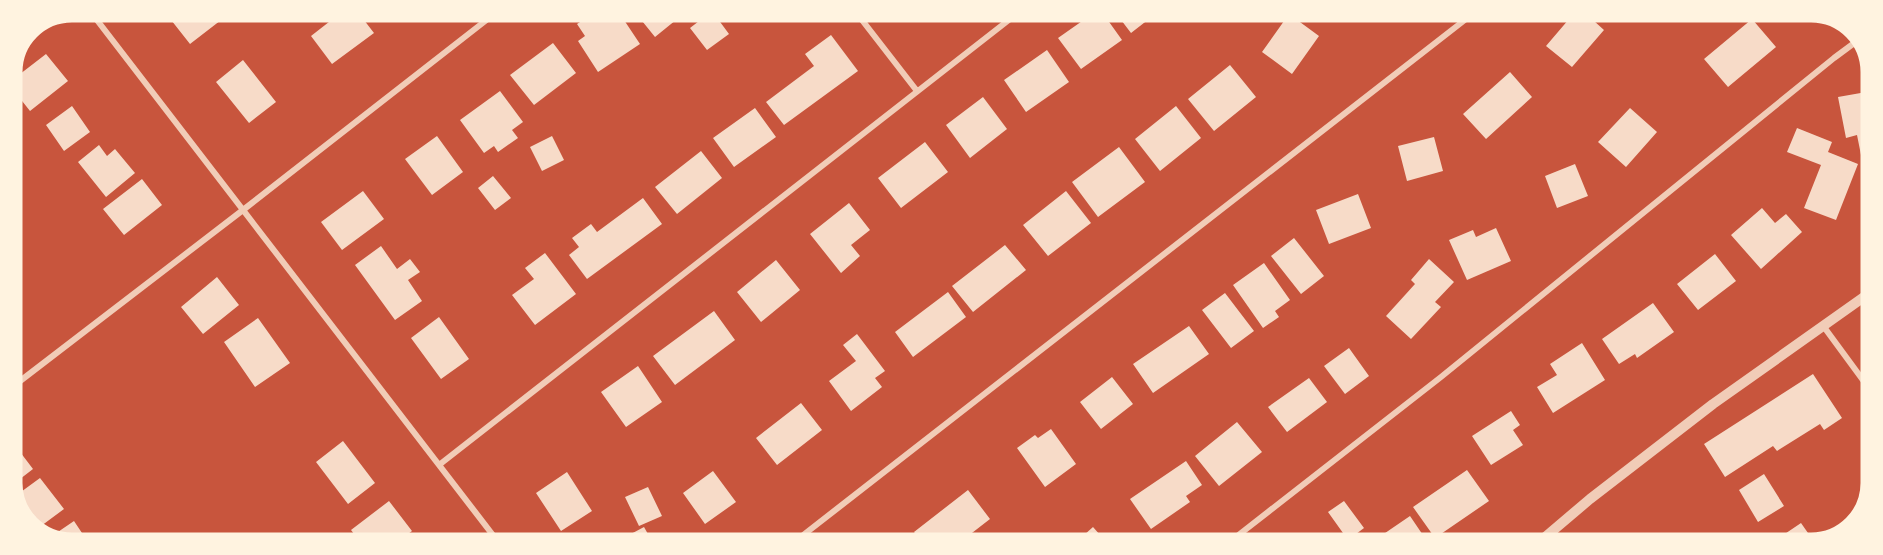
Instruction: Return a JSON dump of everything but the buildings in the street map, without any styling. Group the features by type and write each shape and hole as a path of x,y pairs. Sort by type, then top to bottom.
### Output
{"street":[{"path":"98,21 492,534"},
{"path":"21,380 485,21"},
{"path":"862,21 917,91"},
{"path":"439,465 1006,21"},
{"path":"805,534 1463,21"},
{"path":"1240,534 1441,377 1853,44"},
{"path":"1549,534 1590,499 1713,404 1862,299"},
{"path":"1824,327 1862,379"}]}
